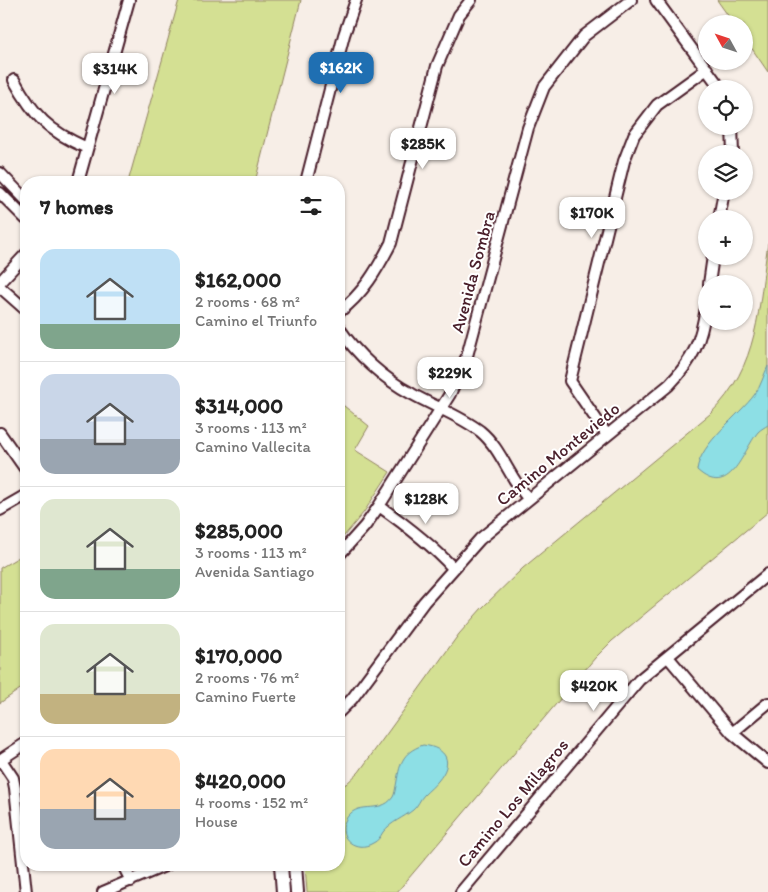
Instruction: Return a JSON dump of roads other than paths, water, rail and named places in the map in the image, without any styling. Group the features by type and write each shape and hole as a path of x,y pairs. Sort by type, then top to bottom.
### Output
{"street":[{"path":"80,176 129,0"},
{"path":"308,176 344,35 356,0"},
{"path":"345,307 353,301 380,266 391,243 437,66 459,15 470,0"},
{"name":"Avenida Sombra","path":"345,548 365,526 379,506 441,408 467,356 528,128 544,87 584,36 631,0"},
{"path":"656,0 698,57"},
{"path":"608,435 570,381 624,161 634,135 657,105 706,70"},
{"path":"14,80 29,107 40,119 65,139 87,148"},
{"path":"0,173 20,194"},
{"path":"0,193 20,213"},
{"path":"0,282 20,260"},
{"path":"0,287 20,305"},
{"name":"Camino Monteviedo","path":"345,706 424,602 480,539 669,385 682,371 703,330"},
{"path":"345,334 379,371 413,394 468,423 489,440 508,466 521,491 530,499"},
{"path":"0,433 20,461"},
{"path":"0,510 20,498"},
{"path":"379,506 411,528 453,568"},
{"name":"Camino Los Milagros","path":"460,892 618,702 646,674 768,574"},
{"path":"668,656 732,733 768,762"},
{"path":"732,733 768,703"},
{"path":"20,746 0,760 13,778 20,835"},
{"path":"24,871 26,892"},
{"path":"127,871 131,880"},
{"path":"103,892 153,871"},
{"path":"281,871 283,892"},
{"path":"295,871 297,892"}],"water":[{"path":"768,366 768,425 758,432 734,470 718,480 708,478 697,470 705,450 755,394"},
{"path":"423,745 438,749 443,753 447,762 443,774 415,808 390,825 379,839 367,846 355,845 350,842 345,836 345,821 355,810 382,806 388,803 394,794 400,765 406,756"}]}
